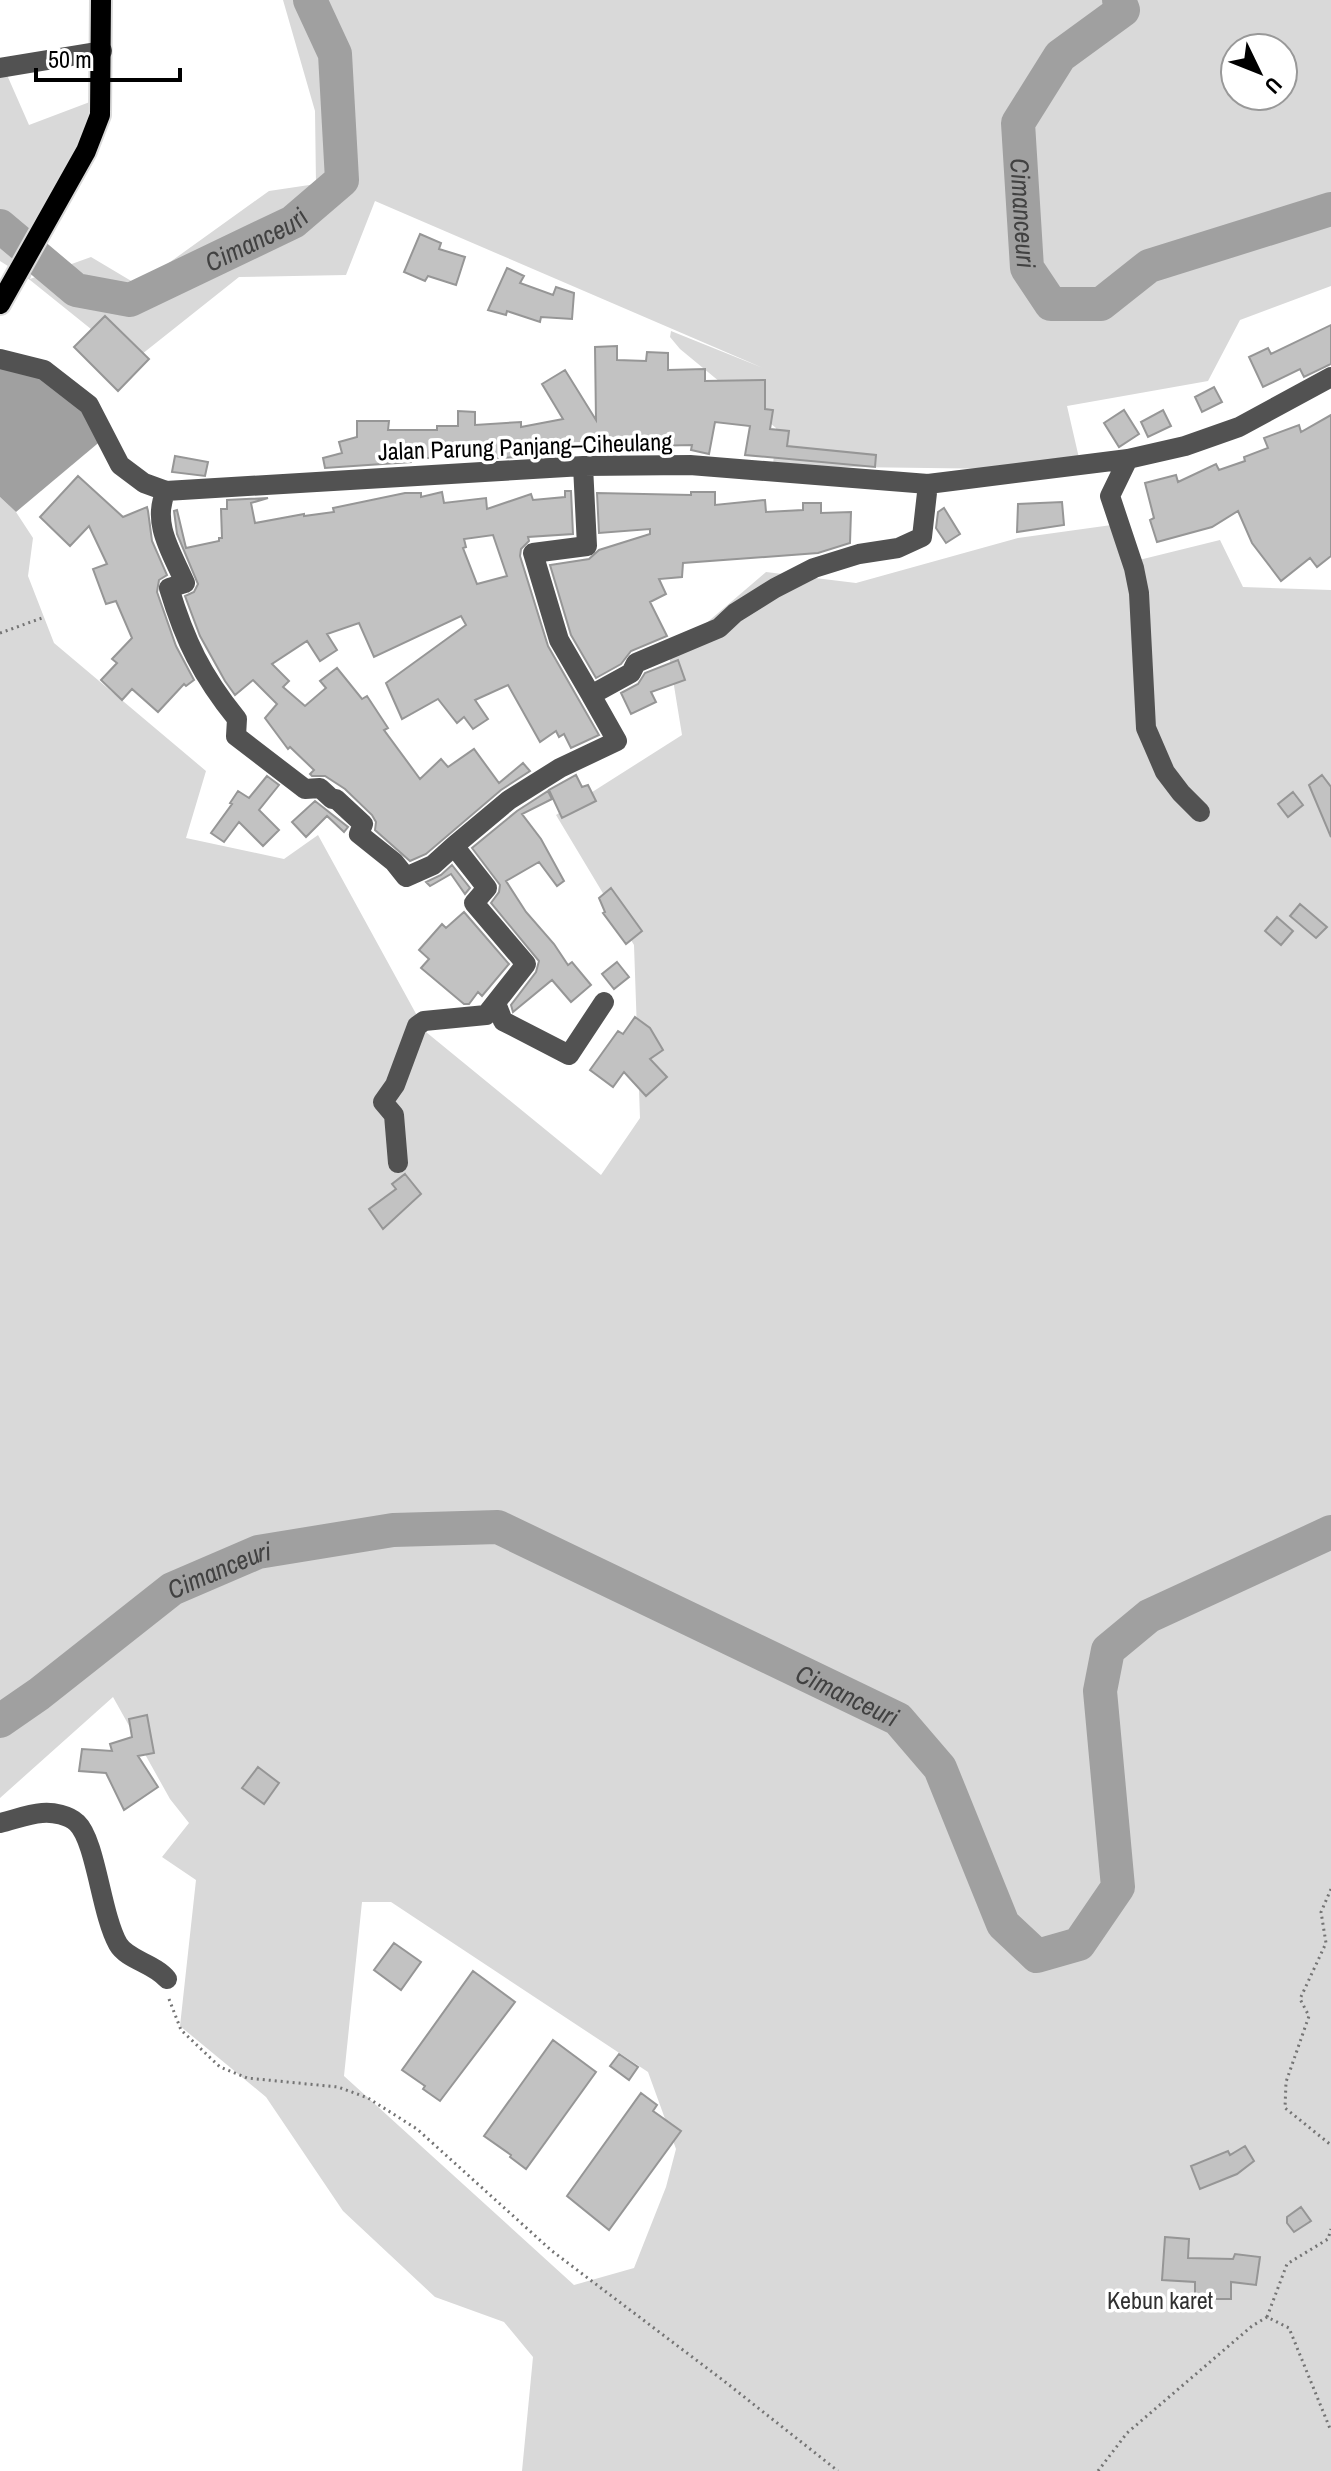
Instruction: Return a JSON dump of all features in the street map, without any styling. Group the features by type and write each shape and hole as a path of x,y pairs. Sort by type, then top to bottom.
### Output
{"main road":[{"path":"0,304 86,151 100,115 101,0"}],"street":[{"path":"0,68 102,51"},
{"path":"0,359 44,370 89,405 120,465 144,483 166,491 158,506 163,535 185,583 169,588 183,635 213,690 237,719 236,736 305,789 320,788 336,799 363,824 359,834 394,862 406,877 433,865 509,800 560,768 617,741 559,640 533,553 587,546 583,466"},
{"name":"Jalan Parung Panjang–Ciheulang","path":"166,491 583,466 690,465 928,484 1128,459 1185,446 1239,427 1331,377"},
{"path":"1128,459 1110,496 1139,593 1146,728 1165,772 1200,812"},
{"path":"591,695 631,673 636,663 719,628 755,600 814,568 859,554 898,548 922,537 928,484"},
{"path":"398,1163 394,1115 383,1102 395,1085 417,1026 424,1021 486,1015 526,964 474,903 487,888 454,846"},
{"path":"496,1003 503,1021 569,1055 604,1002"},
{"path":"0,1823 42,1813 61,1815 76,1821 86,1835 110,1928 120,1949 160,1970 167,1979"}],"path":[{"path":"0,633 45,617"},
{"path":"1331,1889 1321,1912 1326,1943 1300,1999 1309,2016 1286,2082 1285,2108 1331,2145"},
{"path":"167,1979 170,2006 181,2030 220,2067 247,2078 338,2087 368,2098 417,2129 552,2251 838,2471"},
{"path":"1098,2471 1127,2433 1252,2326 1267,2317 1287,2264 1328,2239 1331,2229"},
{"path":"1267,2317 1289,2328 1331,2431"}],"green space":[{"path":"283,0 1331,0 1331,286 1240,320 1208,381 1067,406 1079,458 1005,469 773,466 776,428 680,349 670,337 671,331 763,368 375,201 346,275 239,277 132,362 30,280 0,261 0,59 29,125 103,97 30,279 91,257 138,285 269,191 316,184 315,111"},
{"name":"Kebun karet","path":"0,497 16,512 33,538 28,576 54,643 206,771 186,838 284,859 318,835 426,1032 601,1175 640,1118 634,945 556,815 682,735 669,655 766,572 856,583 1018,538 1126,523 1139,560 1220,540 1243,587 1331,590 1331,2471 522,2471 533,2357 504,2322 435,2297 343,2211 266,2097 180,2026 196,1880 162,1857 189,1823 170,1799 113,1697 0,1798","holes":["362,1902 391,1902 648,2072 676,2149 666,2187 634,2268 574,2285 344,2076"]}],"shaded area":[{"path":"0,363 34,364 109,434 16,512 0,497"}],"building":[{"path":"420,234 441,243 439,249 465,257 456,285 428,276 425,281 404,272"},
{"path":"507,268 524,276 520,283 553,295 556,287 574,293 572,319 541,317 540,322 507,311 506,315 488,310"},
{"path":"105,316 149,359 118,391 74,347"},
{"path":"1331,325 1331,364 1304,377 1300,369 1263,387 1249,357 1268,348 1271,354"},
{"path":"617,346 617,360 646,361 647,352 668,353 668,370 705,369 705,381 765,380 765,409 773,410 770,429 789,431 787,446 876,455 875,467 745,455 750,426 715,422 709,454 691,450 692,445 605,447 605,433 573,446 521,454 521,457 463,459 463,450 434,450 434,458 411,458 411,462 325,468 323,458 342,453 339,442 357,437 357,421 389,421 388,430 437,430 437,426 458,426 458,411 475,412 475,425 521,422 521,427 563,419 542,384 565,370 596,420 595,347"},
{"path":"1214,387 1222,402 1202,412 1195,397"},
{"path":"1124,410 1139,434 1119,447 1104,423"},
{"path":"1163,410 1171,426 1148,437 1141,422"},
{"path":"1331,415 1331,556 1317,567 1310,558 1281,581 1252,543 1238,511 1212,527 1157,542 1150,520 1154,518 1145,483 1176,475 1178,482 1216,464 1219,470 1245,461 1244,457 1268,448 1264,438 1299,425 1301,432"},
{"path":"175,456 208,462 205,476 172,472"},
{"path":"78,476 123,517 147,507 152,541 167,575 159,580 157,592 176,646 194,680 186,686 184,684 158,712 132,689 122,700 101,680 117,663 112,659 132,638 116,601 106,604 93,569 107,564 89,526 70,546 40,517"},
{"path":"565,491 571,491 573,534 528,537 529,541 521,549 520,556 548,646 599,735 571,748 564,734 559,737 556,731 540,742 508,685 475,700 488,719 473,729 464,717 457,723 438,699 402,719 386,683 466,625 461,616 374,657 359,623 327,634 337,650 320,661 307,641 272,664 289,681 283,687 305,706 326,688 320,681 337,668 362,699 367,696 388,728 384,730 420,779 441,759 448,767 474,749 499,783 523,763 530,771 501,790 426,854 410,861 375,830 376,822 372,815 345,789 325,776 312,776 310,774 314,770 290,747 288,749 265,718 277,704 253,680 235,695 225,681 200,636 185,596 194,592 198,584 177,534 174,511 177,510 186,548 222,538 221,509 227,509 227,500 268,498 251,503 255,523 334,512 333,508 405,493 421,493 421,497 442,492 444,503 486,498 487,509 531,494 533,500 565,497","holes":["493,535 507,576 477,584 463,548 466,547 464,539"]},
{"path":"691,492 715,492 715,505 765,500 766,512 803,510 803,503 821,503 821,513 851,512 850,543 818,553 683,563 682,577 659,579 666,594 650,602 667,636 631,651 621,664 596,678 571,635 550,565 589,559 599,550 650,534 650,529 599,533 597,493 691,495"},
{"path":"1062,502 1064,525 1017,532 1018,504"},
{"path":"944,508 960,534 946,543 936,528 938,512"},
{"path":"678,660 685,680 651,692 656,702 631,714 621,693 638,684 645,673"},
{"path":"576,775 582,787 588,785 596,801 562,818 549,790"},
{"path":"1322,775 1331,787 1331,837 1309,785"},
{"path":"267,776 279,785 259,810 279,830 263,846 239,822 224,842 211,833 238,791 249,798"},
{"path":"548,791 552,799 522,814 541,839 564,881 557,886 539,862 506,881 568,965 572,962 591,985 571,1002 552,980 513,1012 511,1005 536,972 539,961 491,903 500,885 472,848 517,811"},
{"path":"1293,792 1303,805 1288,817 1278,804"},
{"path":"315,801 348,827 344,832 327,816 306,837 292,822"},
{"path":"452,865 470,888 465,894 451,874 430,886 426,882"},
{"path":"611,888 642,931 626,944 603,913 599,898"},
{"path":"1300,904 1327,927 1316,938 1290,916"},
{"path":"464,912 509,964 482,996 478,992 469,1004 464,1004 421,968 429,959 419,950 442,924 446,928"},
{"path":"1277,917 1293,931 1281,945 1265,931"},
{"path":"617,962 629,977 614,989 602,974"},
{"path":"635,1017 650,1028 663,1050 650,1059 667,1077 646,1096 624,1072 613,1087 590,1070 618,1031 623,1034"},
{"path":"405,1174 421,1194 383,1229 369,1209 396,1189 392,1184"},
{"path":"147,1715 154,1753 138,1756 158,1787 124,1810 106,1773 79,1771 82,1749 112,1751 110,1744 132,1737 129,1719"},
{"path":"258,1767 279,1783 264,1804 242,1788"},
{"path":"394,1943 421,1962 401,1990 374,1970"},
{"path":"473,1971 515,2002 440,2101 402,2070"},
{"path":"553,2040 596,2072 526,2169 484,2136"},
{"path":"619,2054 638,2067 629,2080 610,2066"},
{"path":"641,2093 657,2105 653,2111 681,2131 609,2230 567,2196"},
{"path":"1245,2146 1254,2161 1237,2174 1200,2189 1191,2166 1228,2151 1230,2155"},
{"path":"1301,2207 1311,2221 1294,2232 1287,2223 1287,2217"},
{"path":"1165,2237 1189,2239 1188,2258 1233,2259 1235,2254 1260,2257 1256,2285 1231,2282 1231,2299 1195,2299 1195,2282 1162,2280"}],"waterway":[{"name":"Cimanceuri","path":"0,226 76,290 130,300 293,222 342,180 335,54 310,0"},
{"name":"Cimanceuri","path":"1119,0 1123,10 1060,56 1018,123 1027,268 1051,304 1101,304 1149,266 1331,209"},
{"name":"Cimanceuri","path":"0,1721 172,1589 258,1552 393,1530 498,1527 898,1719 940,1768 1003,1924 1037,1956 1079,1944 1118,1887 1100,1691 1108,1650 1149,1616 1331,1532"}]}
